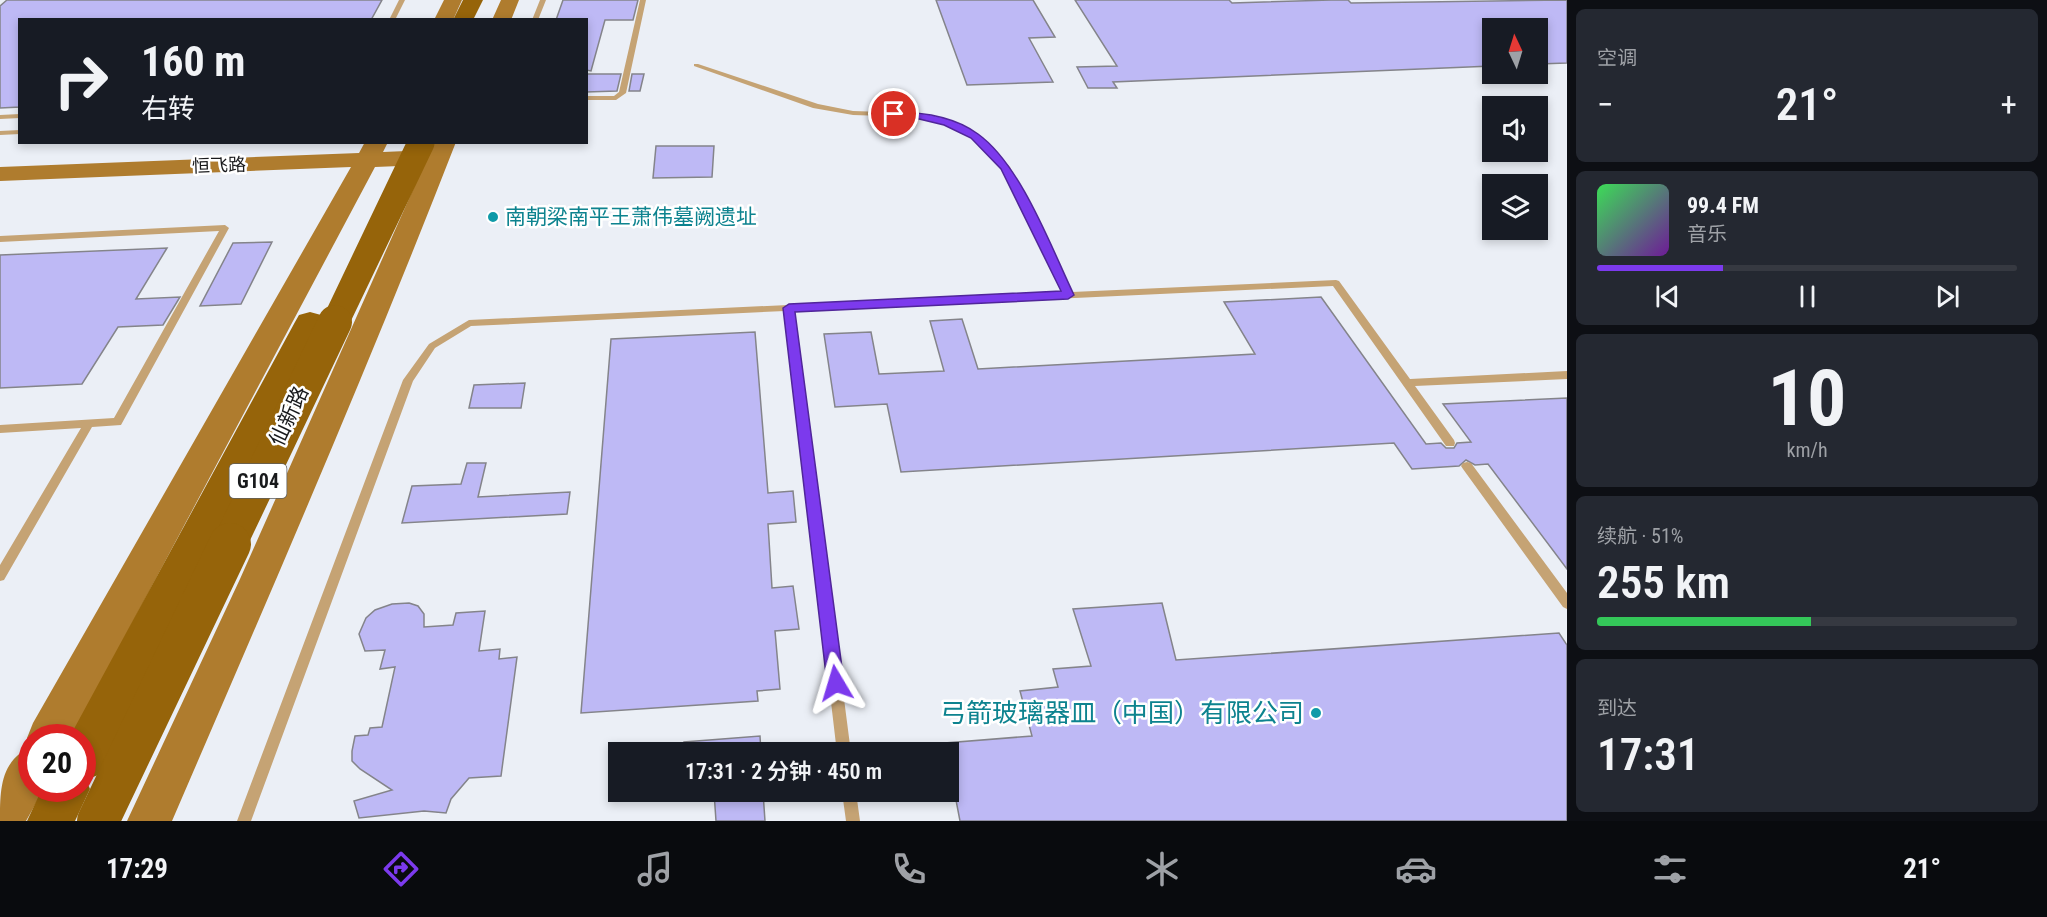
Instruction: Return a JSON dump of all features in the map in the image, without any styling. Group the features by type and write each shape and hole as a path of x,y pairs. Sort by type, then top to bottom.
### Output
{"main road":[{"path":"444,18 453,0"},
{"path":"465,18 473,0"},
{"path":"481,18 490,0"},
{"path":"502,18 510,0"},
{"name":"仙新路","path":"96,732 400,144"},
{"name":"仙新路","path":"149,821 362,342 433,156"},
{"name":"仙新路","path":"98,821 433,156"},
{"name":"恒飞路","path":"0,194 433,156"},
{"path":"56,724 367,161"},
{"name":"恒飞路","path":"0,174 367,161"},
{"name":"仙新路","path":"163,821 344,407 362,342"},
{"path":"2,821 18,793"},
{"path":"50,821 60,802"}],"lane":[{"path":"393,18 402,0"},
{"path":"536,18 543,0"},
{"path":"588,98 616,98 622,93 644,0"},
{"path":"696,65 816,106 853,113 915,115 947,123 974,136 1006,167 1068,295"},
{"path":"0,117 18,116"},
{"path":"0,133 18,132"},
{"path":"0,238 225,228 117,422 0,429"},
{"path":"244,821 408,380 432,346 469,323 1336,283 1450,443"},
{"path":"789,308 843,742"},
{"path":"1407,384 1567,375"},
{"path":"0,576 89,423"},
{"path":"1467,466 1567,603"},
{"path":"850,802 853,821"}],"building":[{"path":"7,0 382,0 372,18 18,18 18,107 0,108 0,6"},
{"path":"563,0 638,0 633,20 605,20 591,71 588,70 588,18 557,18"},
{"path":"936,0 1033,0 1055,37 1029,38 1053,82 967,85"},
{"path":"1075,0 1229,0 1232,3 1348,0 1351,3 1567,0 1567,63 1548,64 1548,18 1482,18 1482,66 1113,82 1117,88 1088,88 1077,67 1117,66"},
{"path":"588,74 621,74 617,91 588,92"},
{"path":"632,74 644,74 640,91 629,91"},
{"path":"656,146 714,146 712,177 653,178"},
{"path":"272,242 241,304 200,306 233,243"},
{"path":"167,248 136,299 180,297 163,325 118,327 82,384 0,388 0,255"},
{"path":"1321,297 1426,444 1441,443 1446,448 1454,448 1457,443 1471,442 1443,404 1567,398 1567,569 1488,464 1475,465 1466,460 1459,466 1412,469 1394,443 901,472 887,404 835,407 824,334 871,332 879,374 944,371 930,321 962,319 978,369 1255,354 1224,302"},
{"path":"755,332 768,493 793,491 796,522 768,524 772,588 793,586 799,629 775,631 780,689 757,691 758,701 581,713 611,339"},
{"path":"525,383 521,408 469,408 474,385"},
{"path":"467,463 486,463 478,497 570,492 567,514 402,523 412,486 461,484"},
{"path":"409,603 418,606 424,614 424,627 453,625 456,613 485,611 479,651 500,649 499,659 517,657 501,776 469,778 451,799 446,813 424,811 359,818 354,801 392,790 360,769 352,761 352,751 355,736 368,735 370,728 382,727 395,667 380,669 385,650 365,651 359,634 366,618 375,610 392,604"},
{"name":"弓箭玻璃器皿（中国）有限公司","path":"1162,603 1176,660 1559,633 1567,645 1567,821 960,821 956,802 959,802 957,742 1032,736 1020,691 1058,687 1053,669 1091,666 1073,609"},
{"path":"760,736 760,742 684,742"},
{"path":"715,802 764,802 765,821 716,821"}],"place":[{"name":"南朝梁南平王萧伟墓阙遗址","path":"493,217"},
{"name":"弓箭玻璃器皿（中国）有限公司","path":"1316,713"}],"route":[{"path":"836,683 789,308 1068,295 1006,167 974,136 947,123 915,115 894,114"}]}
